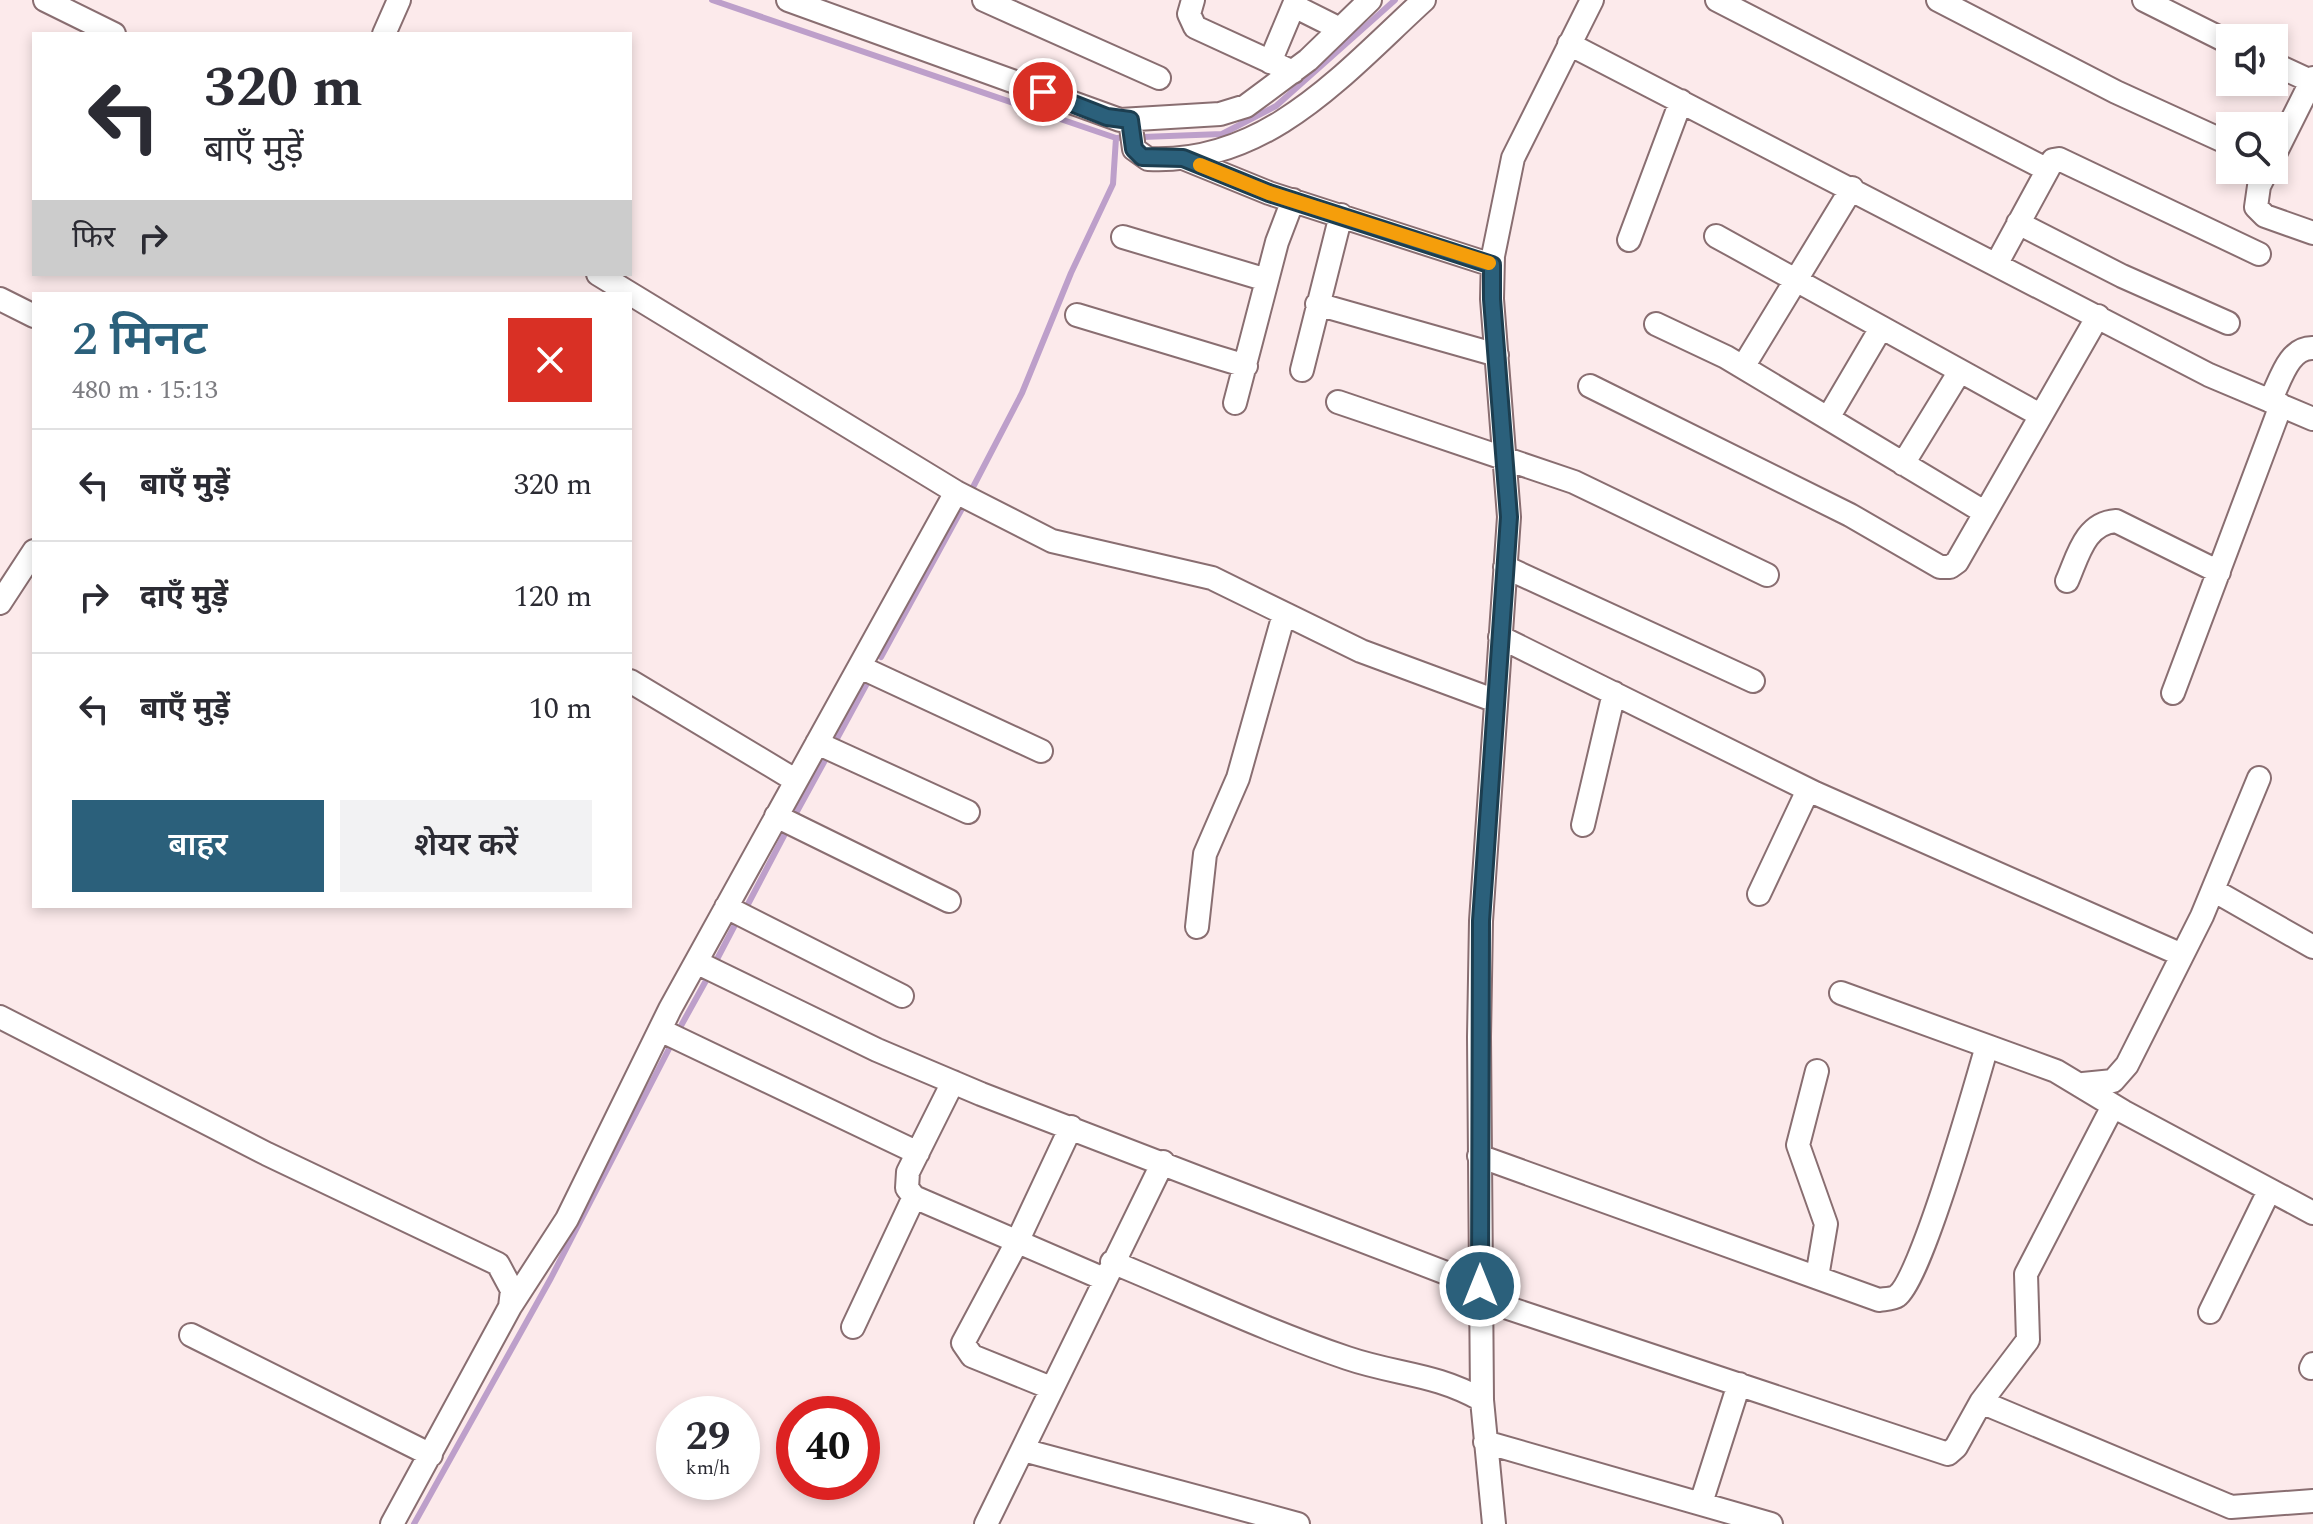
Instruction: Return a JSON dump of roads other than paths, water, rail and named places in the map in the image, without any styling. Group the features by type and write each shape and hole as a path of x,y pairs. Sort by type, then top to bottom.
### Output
{"street":[{"path":"45,0 110,32"},
{"path":"385,32 399,0"},
{"path":"788,0 1107,117 1132,132 1148,159 1183,158 1243,143 1280,126 1424,0"},
{"path":"984,0 1159,78"},
{"path":"1193,0 1189,14 1195,27 1293,72"},
{"path":"1132,132 1232,112 1264,95 1370,0"},
{"path":"1494,1524 1482,1400 1479,1156 1481,921 1509,517 1492,265 1513,158 1592,0"},
{"path":"1717,0 2046,169"},
{"path":"1938,0 2116,92 2216,138"},
{"path":"2144,0 2216,36"},
{"path":"1270,62 1295,3 1340,29"},
{"path":"1569,44 2209,375 2313,419"},
{"path":"2288,70 2313,80 2288,129"},
{"path":"1629,240 1681,101"},
{"path":"1183,158 1293,200 1492,265"},
{"path":"1997,263 2053,160 2064,160 2259,254"},
{"path":"2260,184 2256,207 2265,216 2313,233"},
{"path":"1743,367 1852,188"},
{"path":"1235,403 1267,280 1293,200"},
{"path":"1302,370 1341,215"},
{"path":"2018,223 2122,276 2228,323"},
{"path":"1716,236 2040,415"},
{"path":"1123,237 1267,280"},
{"path":"601,276 628,292"},
{"path":"632,295 956,492 1070,548 1201,575 1410,672 1496,701"},
{"path":"0,299 32,315"},
{"path":"1317,304 1497,355"},
{"path":"1077,315 1246,366"},
{"path":"1590,386 1850,515 1940,567 1950,567 1957,562 2098,316"},
{"path":"1656,324 1743,367 1984,512"},
{"path":"1828,418 1881,328"},
{"path":"2173,693 2219,572 2292,357 2299,350 2313,348"},
{"path":"1903,464 1960,371"},
{"path":"1338,402 1574,482 1767,575"},
{"path":"392,1524 510,1307 567,1219 696,962 956,492"},
{"path":"2067,581 2093,528 2103,522 2116,521 2219,572"},
{"path":"0,603 32,554"},
{"path":"1505,567 1753,681"},
{"path":"1197,927 1205,854 1238,778 1284,614"},
{"path":"1500,637 1808,790 2182,955"},
{"path":"860,667 1041,751"},
{"path":"632,682 795,780"},
{"path":"1583,825 1614,693"},
{"path":"817,743 968,812"},
{"path":"2083,1084 2105,1084 2118,1076 2213,890 2259,778"},
{"path":"1759,894 1808,790"},
{"path":"776,816 949,901"},
{"path":"2213,890 2313,947"},
{"path":"726,907 902,996"},
{"path":"696,962 877,1050 1163,1162 1480,1293 1948,1454 1956,1447 1981,1402 2028,1340 2026,1274 2113,1106"},
{"path":"1841,993 2083,1084 2113,1106 2313,1213"},
{"path":"0,1017 267,1154 481,1253 498,1264 508,1278 512,1290 510,1307"},
{"path":"660,1030 918,1153"},
{"path":"1479,1156 1879,1300 1898,1296 1910,1278 1941,1197 1987,1046"},
{"path":"1817,1071 1798,1145 1826,1224 1817,1277"},
{"path":"953,1082 906,1181 914,1197 1017,1242 1108,1270 1375,1367 1434,1377 1482,1400"},
{"path":"1051,1388 972,1356 963,1343 965,1334 1017,1242 1071,1127"},
{"path":"986,1524 1163,1162"},
{"path":"2210,1312 2269,1191"},
{"path":"853,1327 914,1197"},
{"path":"191,1335 431,1455"},
{"path":"1701,1503 1739,1384"},
{"path":"1981,1402 2231,1507 2313,1501"},
{"path":"1485,1442 1771,1524"},
{"path":"1023,1450 1258,1519 1298,1524"}],"waterway":[{"path":"712,0 1116,138 1222,134 1276,106 1395,0"},
{"path":"971,491 1022,393 1071,273 1113,184 1116,138"},
{"path":"881,657 964,505"},
{"path":"834,744 871,676"},
{"path":"795,815 829,753"},
{"path":"746,908 788,828"},
{"path":"715,963 737,921"},
{"path":"677,1033 708,977"},
{"path":"414,1524 551,1278 673,1041"}]}
